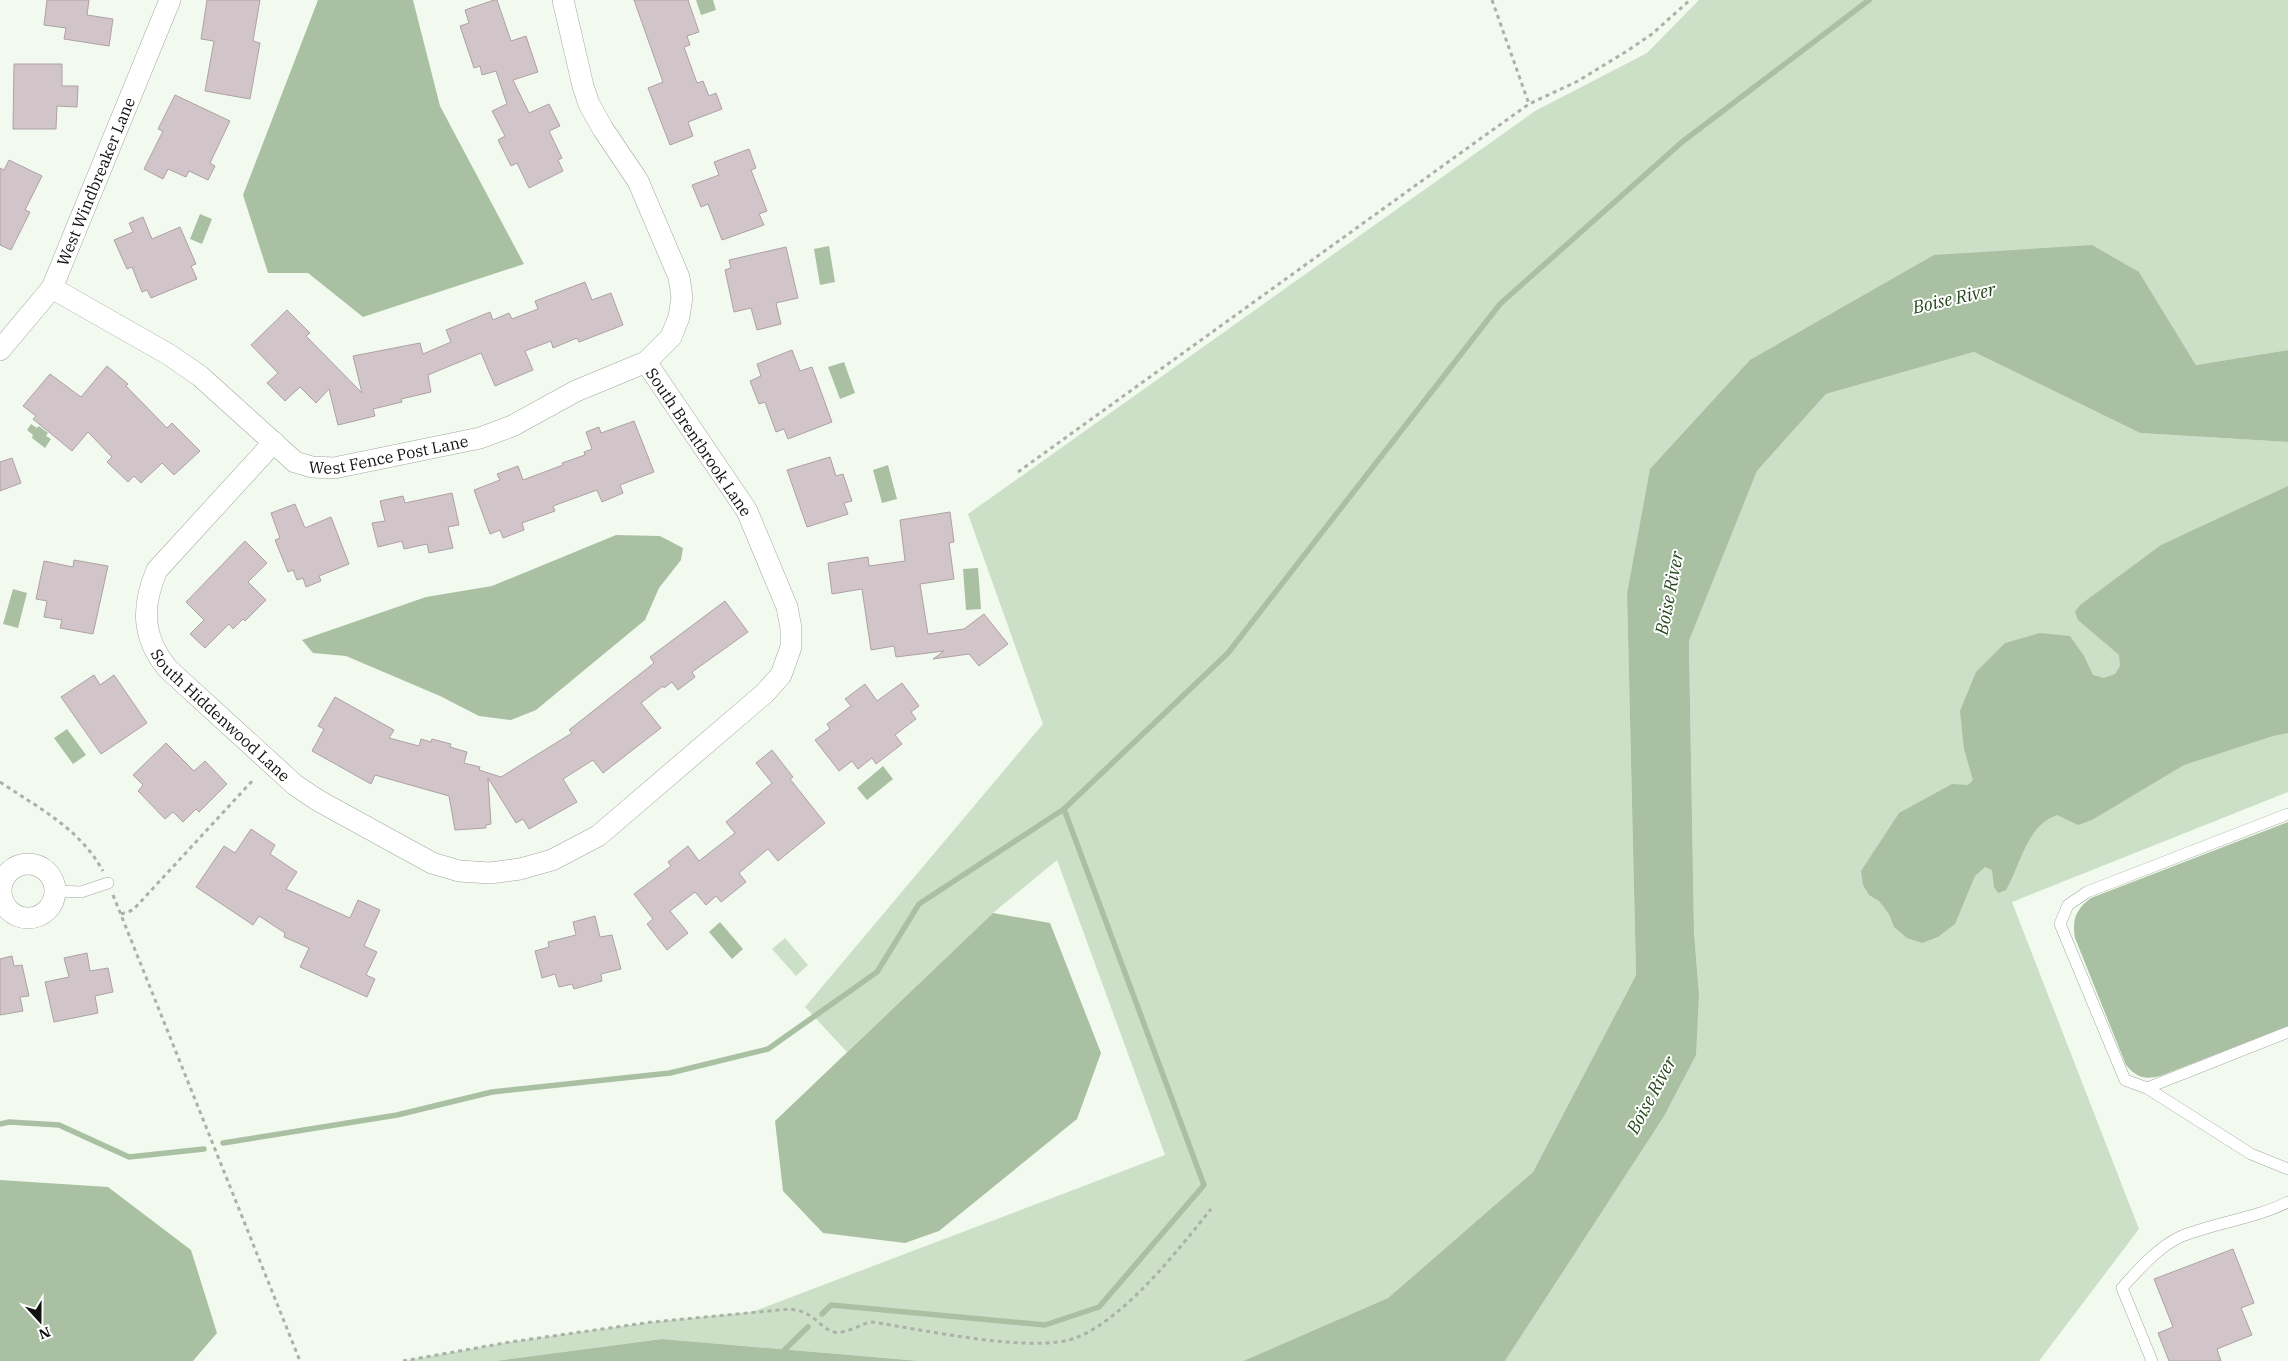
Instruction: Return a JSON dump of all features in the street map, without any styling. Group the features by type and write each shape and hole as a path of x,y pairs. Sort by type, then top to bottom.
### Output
{"street":[{"name":"West Windbreaker Lane","path":"0,350 52,288 113,134 170,0"},
{"name":"South Brentbrook Lane","path":"520,869 552,860 598,836 765,693 781,675 791,647 791,628 787,608 747,511 646,362 671,337 679,317 682,297 679,277 638,181 602,129 589,104 582,86 563,0"},
{"name":"West Fence Post Lane","path":"52,288 168,354 200,376 295,462 312,467 334,468 480,438 512,426 576,391 646,362"},
{"name":"South Hiddenwood Lane","path":"274,442 157,570 148,590 145,614 149,636 156,655 168,669 276,768 295,785 319,801 432,863 459,871 490,872 520,869"},
{"path":"25,864 34,864 50,874 56,891 50,909 35,918 17,916 2,905 4,879 9,872 25,864"}],"lane":[{"path":"2288,814 2087,892 2068,905 2060,924 2125,1080 2147,1088 2250,1154 2288,1169"},
{"path":"56,891 80,892 108,883"},
{"path":"2147,1088 2288,1032"},
{"path":"2152,1361 2122,1288 2146,1262 2181,1237 2266,1213 2288,1202"}],"path":[{"path":"1492,0 1529,104"},
{"path":"1018,472 1529,104 1578,81 1627,52 1652,34 1690,0"},
{"path":"121,914 133,910 254,779"},
{"path":"0,782 71,830 90,849 108,883 300,1361"},
{"path":"404,1361 510,1342 652,1322 790,1309 809,1314 822,1327 832,1332 842,1332 863,1323 872,1322 994,1341 1043,1343 1077,1338 1105,1322 1143,1287 1182,1246 1211,1209"}],"shaded area":[{"path":"1699,0 2288,0 2288,350 2196,365 2139,272 1934,255 1627,594 1636,975 1533,1172 1388,1298 1243,1361 920,1361 662,1339 495,1361 404,1361 510,1342 652,1322 752,1312 1165,1155 1057,860 993,913 847,1052 805,1007 1043,724 968,514 1535,111 1647,53"},
{"path":"1974,352 2140,433 2288,442 2288,792 2012,902 2139,1229 2039,1361 1505,1361 1663,1118 1699,994 1694,932 1689,641 1757,471 1826,394"},
{"path":"785,938 808,965 796,976 772,949"}],"water":[{"path":"318,0 413,0 440,106 524,264 363,317 308,273 268,273 243,195"},
{"path":"696,0 713,0 716,10 701,15"},
{"path":"200,214 212,219 202,244 190,239"},
{"name":"Boise River","path":"2092,245 2139,272 2196,365 2288,350 2288,442 2140,433 1974,352 1826,394 1757,471 1689,641 1694,932 1699,994 1696,1055 1663,1118 1505,1361 1243,1361 1388,1298 1533,1172 1636,975 1627,594 1650,469 1750,360 1934,255"},
{"path":"829,246 835,282 820,285 814,249"},
{"path":"844,362 855,393 840,399 828,367"},
{"path":"31,424 37,428 39,426 48,433 46,436 51,439 45,448 32,438 33,435 27,430"},
{"path":"888,465 897,499 882,503 873,470"},
{"path":"2288,486 2288,733 2273,736 2184,765 2092,820 2078,825 2057,815 2047,820 2031,837 2006,890 1998,893 1994,887 1992,870 1985,867 1975,876 1955,924 1938,937 1922,943 1907,938 1894,927 1889,914 1879,901 1869,895 1863,885 1861,871 1899,813 1952,784 1968,785 1973,780 1964,749 1960,711 1976,672 2005,643 2040,633 2070,636 2084,656 2093,675 2104,678 2115,674 2120,666 2119,655 2078,620 2075,612 2080,605 2161,545"},
{"path":"616,535 660,536 683,548 681,560 659,588 645,620 536,710 511,720 479,716 440,696 346,656 313,653 302,640 426,597 492,586"},
{"path":"978,568 981,609 966,610 963,569"},
{"path":"13,589 27,593 18,628 3,624"},
{"path":"67,729 86,755 73,764 54,738"},
{"path":"883,766 893,779 867,800 857,788"},
{"path":"2288,822 2288,1026 2160,1076 2149,1078 2137,1075 2126,1065 2075,938 2074,926 2078,911 2091,898"},
{"path":"993,913 1050,923 1101,1053 1077,1119 939,1231 905,1243 823,1233 783,1191 775,1121"},
{"path":"720,922 743,949 732,959 709,932"},
{"path":"0,1180 108,1187 191,1250 217,1333 193,1361 0,1361"},
{"path":"662,1339 920,1361 495,1361"}],"building":[{"path":"47,0 89,0 87,15 113,19 109,46 64,39 66,28 44,25"},
{"path":"207,0 260,0 253,41 260,43 250,99 205,91 214,41 201,39"},
{"path":"497,0 511,41 526,36 538,72 513,80 529,113 549,104 560,126 549,131 562,158 558,160 563,171 529,188 517,163 511,166 498,140 505,136 492,111 507,104 496,71 482,75 480,66 474,68 460,26 469,23 465,10"},
{"path":"634,0 688,0 699,32 687,36 690,45 684,47 697,83 703,81 709,96 716,93 722,109 688,122 693,136 670,145 648,88 663,82"},
{"path":"14,64 62,64 62,86 78,86 77,107 57,106 56,129 13,129"},
{"path":"175,95 230,121 210,163 215,166 208,180 189,171 186,177 168,169 163,179 144,169 163,131 158,129"},
{"path":"749,149 756,168 751,170 767,211 759,214 764,225 722,240 708,204 701,207 692,185 719,175 714,162"},
{"path":"9,160 42,176 25,210 30,212 11,250 0,245 0,168 4,170"},
{"path":"143,217 152,239 180,227 196,264 191,266 197,279 151,298 147,290 142,292 132,267 127,269 114,240 133,232 129,223"},
{"path":"786,247 798,298 776,303 781,324 757,330 751,308 734,312 725,270 731,268 729,260"},
{"path":"585,282 592,300 611,293 623,325 579,342 577,338 553,348 551,341 525,351 533,370 495,386 481,353 428,375 431,392 401,399 402,402 373,409 375,416 338,425 329,389 316,403 300,387 285,401 267,383 278,373 251,345 287,310 310,333 306,336 362,393 353,356 420,343 423,354 451,342 446,330 490,312 493,320 509,313 512,319 538,309 535,301"},
{"path":"792,350 800,371 812,367 832,422 788,439 784,429 776,432 765,402 759,404 750,381 761,376 757,364"},
{"path":"107,366 128,384 126,386 167,428 172,423 200,451 174,475 162,463 141,483 134,476 128,482 107,462 112,457 88,432 72,451 33,419 36,416 23,406 50,374 81,397"},
{"path":"634,421 654,472 620,485 623,493 602,502 597,490 553,506 555,511 522,523 524,530 503,538 500,530 490,534 474,490 500,480 497,474 518,466 523,480 563,465 562,463 585,455 584,452 592,449 586,432 599,427 601,433"},
{"path":"830,457 836,476 843,474 852,501 844,503 848,514 807,527 787,470"},
{"path":"12,458 21,483 0,491 0,462"},
{"path":"452,493 459,525 448,527 453,548 429,553 427,544 404,549 402,541 378,547 372,523 385,521 380,501 403,496 405,503"},
{"path":"295,504 305,528 331,517 349,564 319,576 321,581 306,587 303,578 297,580 293,570 288,572 275,540 280,538 271,513"},
{"path":"950,512 954,542 949,543 954,579 920,584 928,634 964,629 984,614 1008,644 979,666 969,654 933,659 944,651 896,657 894,646 871,650 862,589 832,594 828,563 868,557 869,566 905,561 900,520"},
{"path":"245,541 267,563 248,582 266,600 245,621 243,619 233,629 229,624 205,648 190,634 204,620 186,602"},
{"path":"74,560 108,566 93,634 60,628 62,620 44,617 47,601 36,599 44,561 73,567"},
{"path":"725,601 748,632 692,672 695,677 678,690 672,682 664,688 663,686 641,703 661,728 603,773 593,760 563,779 577,802 529,829 523,819 516,823 488,778 491,824 486,825 486,828 455,830 449,796 375,775 371,784 312,751 324,729 318,726 335,697 394,730 389,738 419,746 421,739 431,742 432,739 451,744 450,747 467,752 464,763 480,767 479,770 501,777 572,733 569,730 654,663 650,657"},
{"path":"94,675 100,685 114,675 147,723 101,754 61,697"},
{"path":"902,683 919,706 911,712 916,719 895,735 902,744 876,764 872,758 858,769 852,761 839,771 815,740 830,729 827,724 851,706 845,699 865,684 877,701"},
{"path":"166,743 194,771 205,761 227,784 199,812 196,809 183,822 173,812 165,819 138,791 143,785 133,775"},
{"path":"772,750 793,777 790,779 825,823 778,861 768,849 739,873 746,882 721,902 716,896 706,905 695,892 670,911 688,933 667,950 647,924 653,919 634,894 671,866 668,862 688,846 699,861 735,833 726,822 772,783 756,763"},
{"path":"251,829 275,845 270,854 297,872 286,889 350,918 358,900 380,910 364,946 377,952 366,975 375,979 367,997 300,967 309,948 284,937 285,933 259,916 253,925 196,887 224,846 235,853"},
{"path":"595,916 600,937 612,935 621,969 601,974 602,981 574,989 572,984 559,987 555,974 542,978 535,951 549,947 548,942 576,935 573,922"},
{"path":"87,953 90,971 108,968 113,992 95,996 98,1013 54,1022 45,982 69,977 64,958"},
{"path":"12,956 14,966 22,965 29,996 20,997 23,1011 0,1015 0,959"},
{"path":"2233,1249 2254,1303 2241,1308 2252,1335 2217,1349 2221,1361 2169,1361 2158,1333 2173,1327 2154,1279"}],"waterway":[{"path":"223,1143 397,1115 492,1092 670,1073 768,1049 877,972 919,904 1064,809 1228,653 1500,304 1682,142 1869,0"},
{"path":"822,1314 831,1305 1045,1325 1099,1307 1204,1185 1064,809"},
{"path":"0,1124 9,1122 59,1125 129,1157 204,1149"},
{"path":"773,1361 808,1327"}]}
